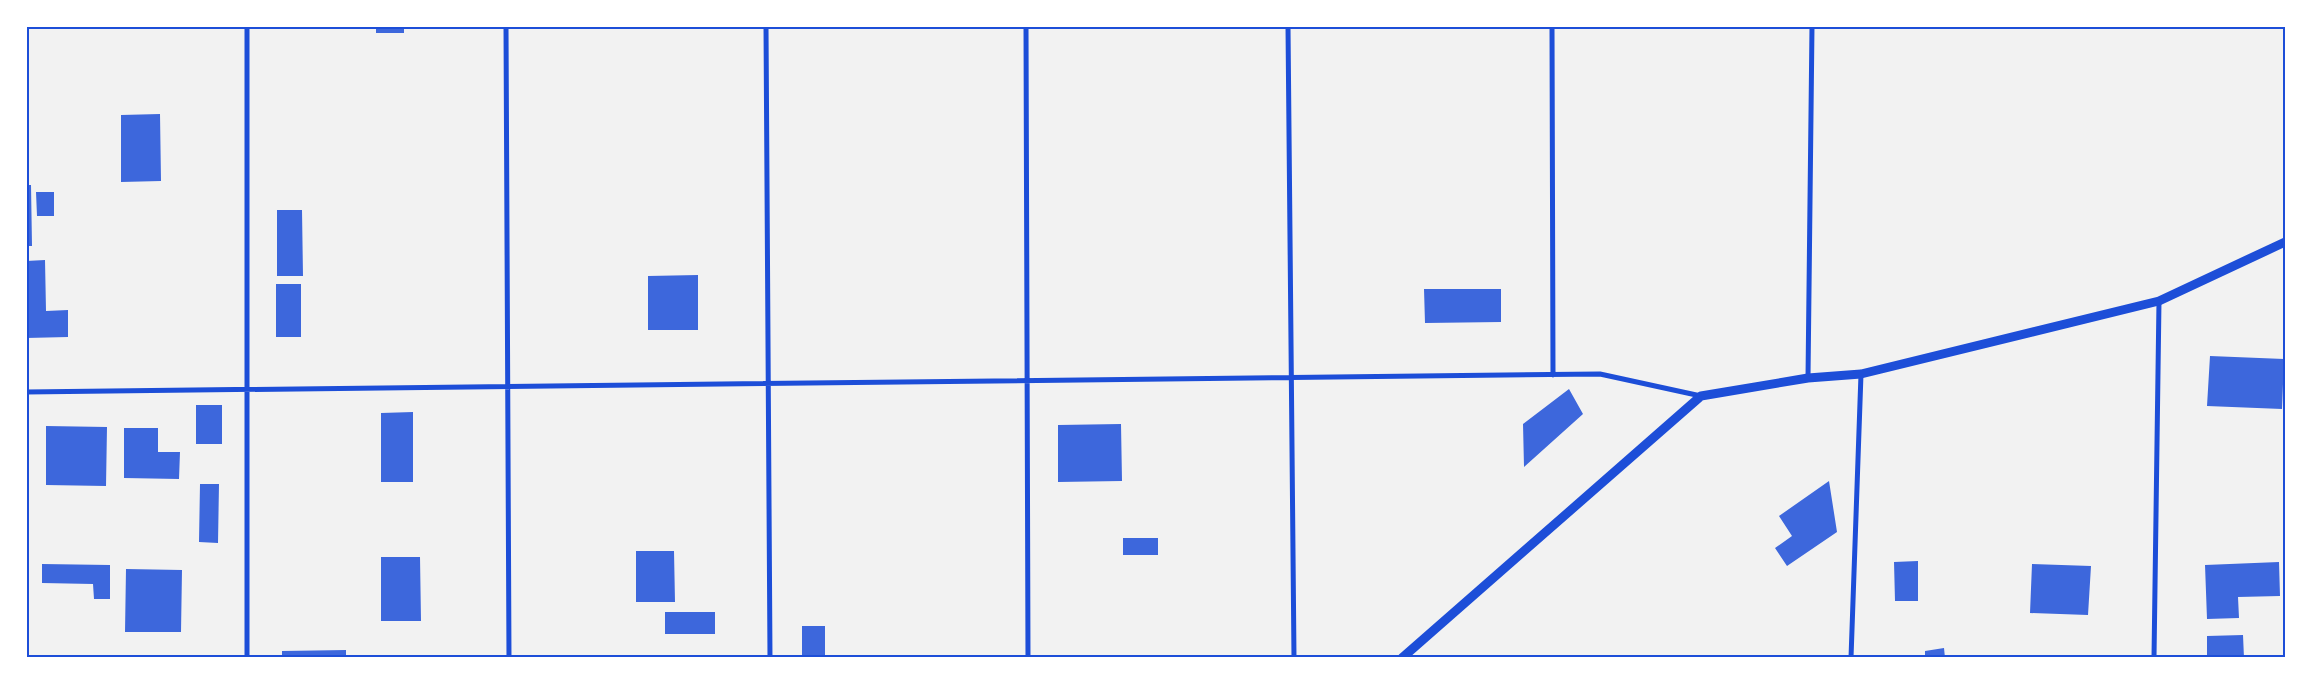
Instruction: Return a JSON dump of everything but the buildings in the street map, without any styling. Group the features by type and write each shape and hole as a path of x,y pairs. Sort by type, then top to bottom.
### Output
{"street":[{"path":"247,26 247,658"},
{"path":"506,26 510,658"},
{"path":"766,26 770,658"},
{"path":"1026,26 1028,658"},
{"path":"1288,26 1294,658"},
{"path":"1552,26 1553,375"},
{"path":"1808,378 1812,26"},
{"path":"26,392 1600,374 1701,396 1808,378 1861,374 2159,301 2285,242"},
{"path":"2154,658 2159,301"},
{"path":"1851,658 1861,374"},
{"path":"1402,658 1701,396"}]}
